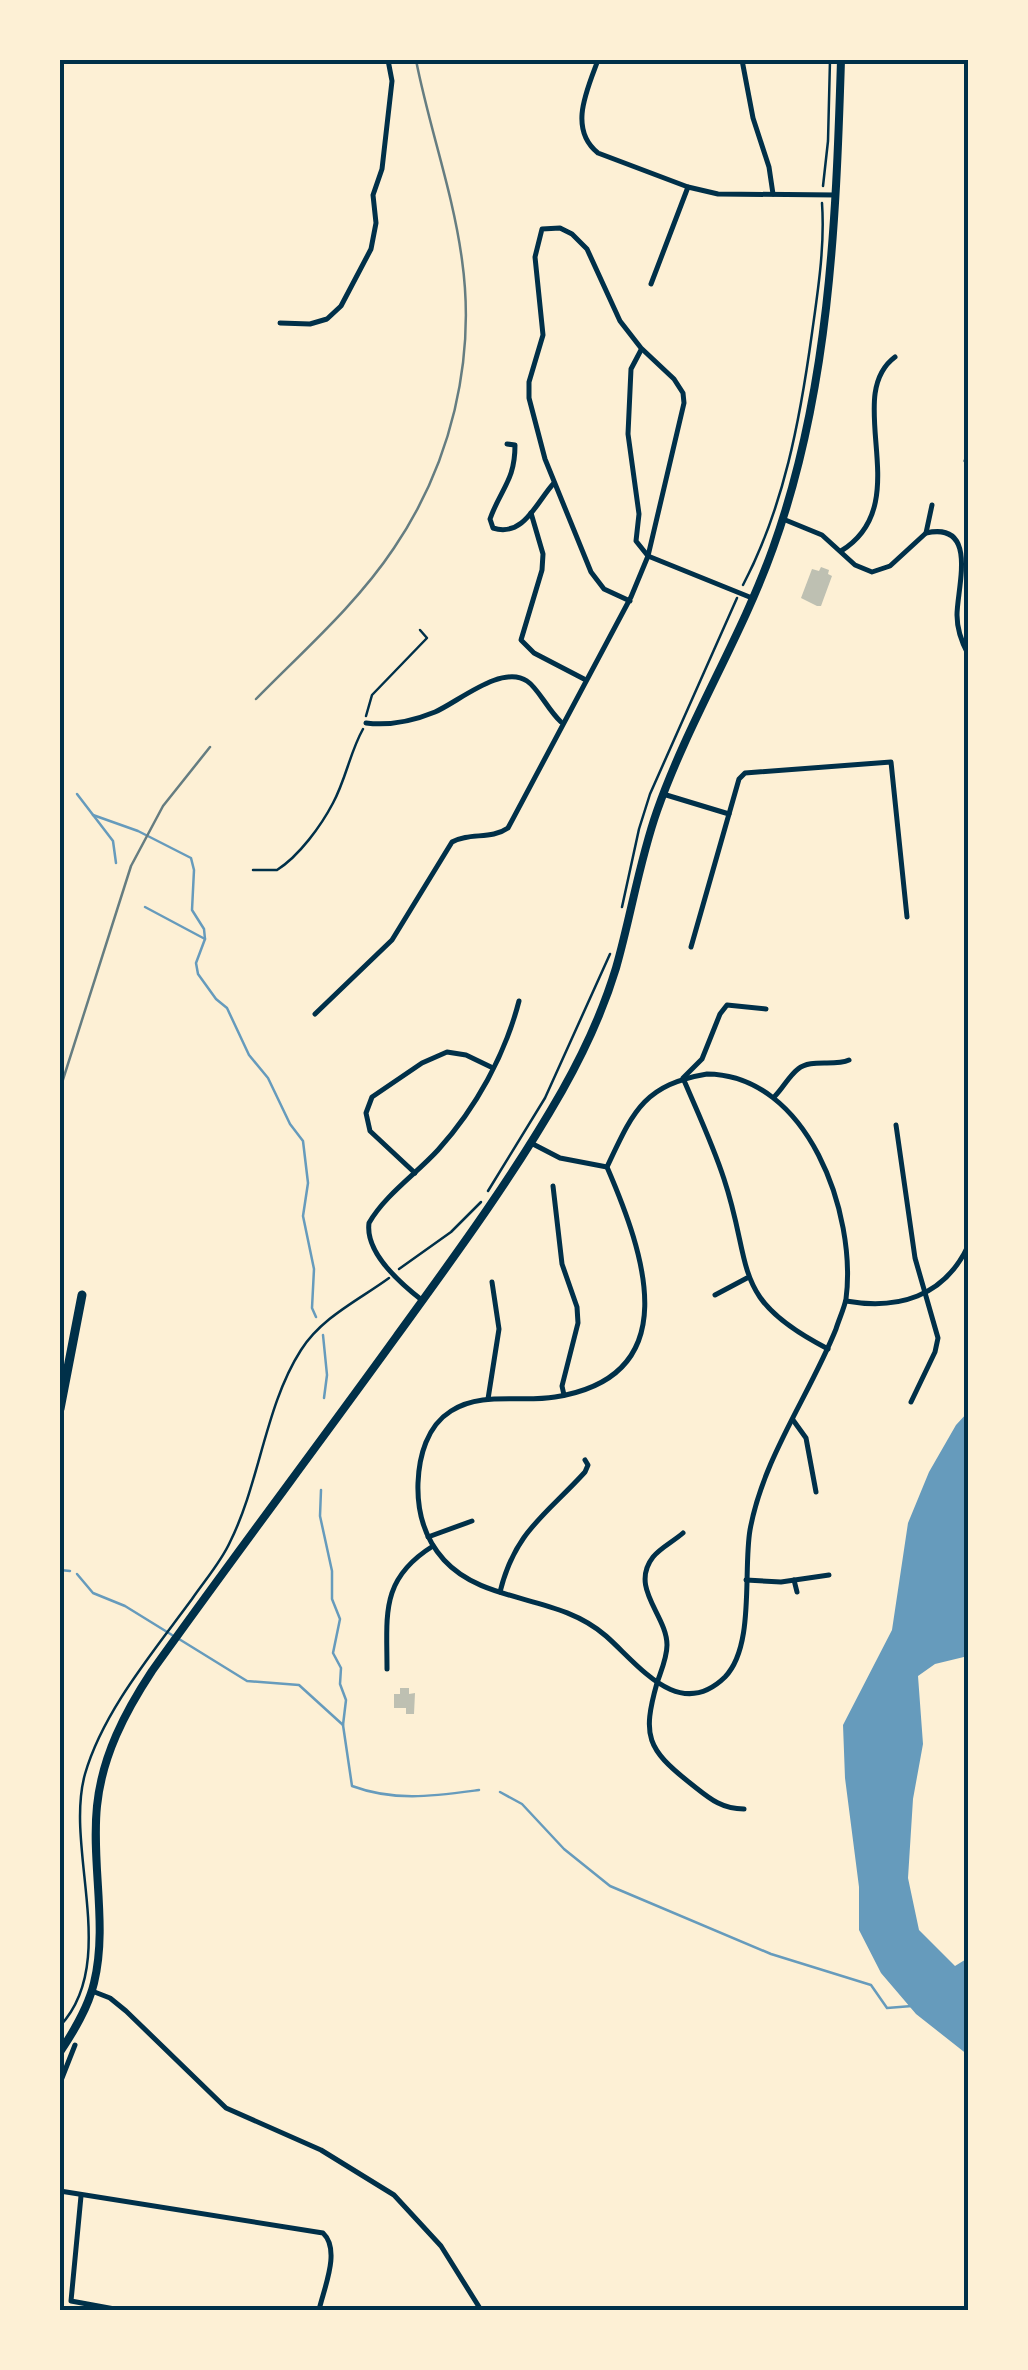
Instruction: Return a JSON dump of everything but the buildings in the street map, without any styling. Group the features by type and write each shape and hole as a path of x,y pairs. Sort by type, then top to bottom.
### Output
{"highway":[{"path":"60,1409 82,1296"}],"main road":[{"path":"60,2052 92,1991 98,1954 97,1807 119,1727 165,1653 423,1301 531,1143 586,1047 616,966 646,844 663,794 752,598 797,475 828,294 841,60"}],"street":[{"path":"280,322 310,324 326,319 341,306 371,249 376,224 373,195 382,169 392,80 388,60"},
{"path":"598,60 582,107 588,143 607,158 688,187 730,196 836,196"},
{"path":"742,60 773,194"},
{"path":"651,284 688,187"},
{"path":"315,1014 392,940 452,842 465,836 497,834 511,822 553,748 561,722 630,601 648,556 680,424 684,403 681,389 620,321 587,248 560,228 542,229 534,256 544,335 529,398 539,441 595,578 610,594 630,601"},
{"path":"642,348 630,369 628,417 639,514 636,541 648,556 752,598"},
{"path":"840,550 862,533 873,509 878,474 876,400 883,369 895,357"},
{"path":"507,444 515,444 512,479 490,520 493,528 509,530 524,522 554,483"},
{"path":"783,519 822,535 864,570 883,570 926,533 932,505"},
{"path":"531,513 542,554 542,570 521,640 534,654 585,679"},
{"path":"926,533 944,533 963,554 958,630 968,654"},
{"path":"366,724 413,720 458,701 479,687 512,676 531,684 546,709 561,722"},
{"path":"691,947 739,779 745,774 890,762 907,917"},
{"path":"663,794 729,814"},
{"path":"423,1301 393,1274 374,1248 368,1228 375,1214 454,1132 493,1068 519,1001"},
{"path":"683,1078 702,1059 727,1005 766,1009"},
{"path":"416,1173 370,1130 366,1114 372,1097 440,1054 460,1053 493,1068"},
{"path":"775,1096 807,1064 841,1064 850,1060"},
{"path":"708,1074 737,1076 775,1096 804,1132 836,1197 847,1260 846,1301 828,1349 757,1500 737,1659 717,1683 698,1692 678,1693 658,1683 580,1618 546,1603 467,1579 446,1562 428,1537 418,1498 420,1459 428,1437 452,1410 488,1400 564,1395 596,1386 621,1370 638,1348 645,1322 645,1286 628,1222 606,1167 636,1108 657,1090 683,1078 708,1074"},
{"path":"683,1078 724,1180 747,1278 764,1304 782,1321 828,1349"},
{"path":"896,1125 912,1242 938,1338 911,1402"},
{"path":"531,1143 560,1158 606,1167"},
{"path":"553,1186 558,1245 578,1322 562,1386 564,1395"},
{"path":"846,1301 894,1304 926,1294 959,1264 968,1246"},
{"path":"715,1294 747,1278"},
{"path":"488,1400 499,1330 492,1282"},
{"path":"793,1420 812,1454 816,1492"},
{"path":"500,1592 514,1548 585,1472 585,1460"},
{"path":"428,1537 472,1521"},
{"path":"683,1533 653,1557 645,1577 648,1598 667,1644 649,1718 652,1742 661,1760 715,1803 744,1809"},
{"path":"387,1669 388,1597 398,1579 433,1546"},
{"path":"746,1580 829,1575"},
{"path":"794,1580 797,1592"},
{"path":"92,1991 110,1998 126,2011 226,2108 321,2150 394,2194 441,2246 481,2310"},
{"path":"60,2083 75,2045"},
{"path":"60,2191 323,2233 332,2248 319,2310"},
{"path":"81,2196 72,2301 120,2310"}],"path":[{"path":"823,188 830,60"},
{"path":"742,585 773,515 795,434 816,303 824,230 822,201"},
{"path":"252,870 277,870 307,840 332,804 350,752 366,724 366,709 372,695 427,638 420,630"},
{"path":"60,2026 76,2003 86,1969 81,1799 87,1768 135,1677 229,1545 288,1373 310,1337 329,1320 452,1232 484,1198 539,1110 569,1048"}],"water":[{"path":"968,1412 968,1656 935,1664 918,1676 923,1744 913,1799 908,1878 919,1930 955,1966 968,1958 968,2055 916,2014 881,1973 859,1930 859,1887 845,1778 843,1725 892,1630 908,1523 929,1472"}],"waterway":[{"path":"77,794 113,841 116,863"},
{"path":"93,815 138,831 191,858 192,910 204,929 205,939 196,963 198,974 227,1008 249,1055 268,1078 290,1124 303,1141 308,1183 303,1216 314,1269 312,1308 316,1317"},
{"path":"145,907 205,939"},
{"path":"323,1335 327,1375 324,1398"},
{"path":"321,1490 320,1516 332,1571 332,1599 340,1619 333,1653 341,1668 340,1684 346,1700 343,1725 352,1786 399,1796 479,1790"},
{"path":"60,1570 70,1571"},
{"path":"77,1574 93,1593 125,1606 172,1635"},
{"path":"179,1639 247,1681 299,1685 343,1725"},
{"path":"500,1792 522,1804 564,1849 610,1886 771,1954 871,1985 887,2008 912,2006"}],"railway":[{"path":"256,699 346,608 394,548 431,482 455,410 465,335 462,260 416,60"},
{"path":"60,1089 131,866 163,806 210,747"}]}
